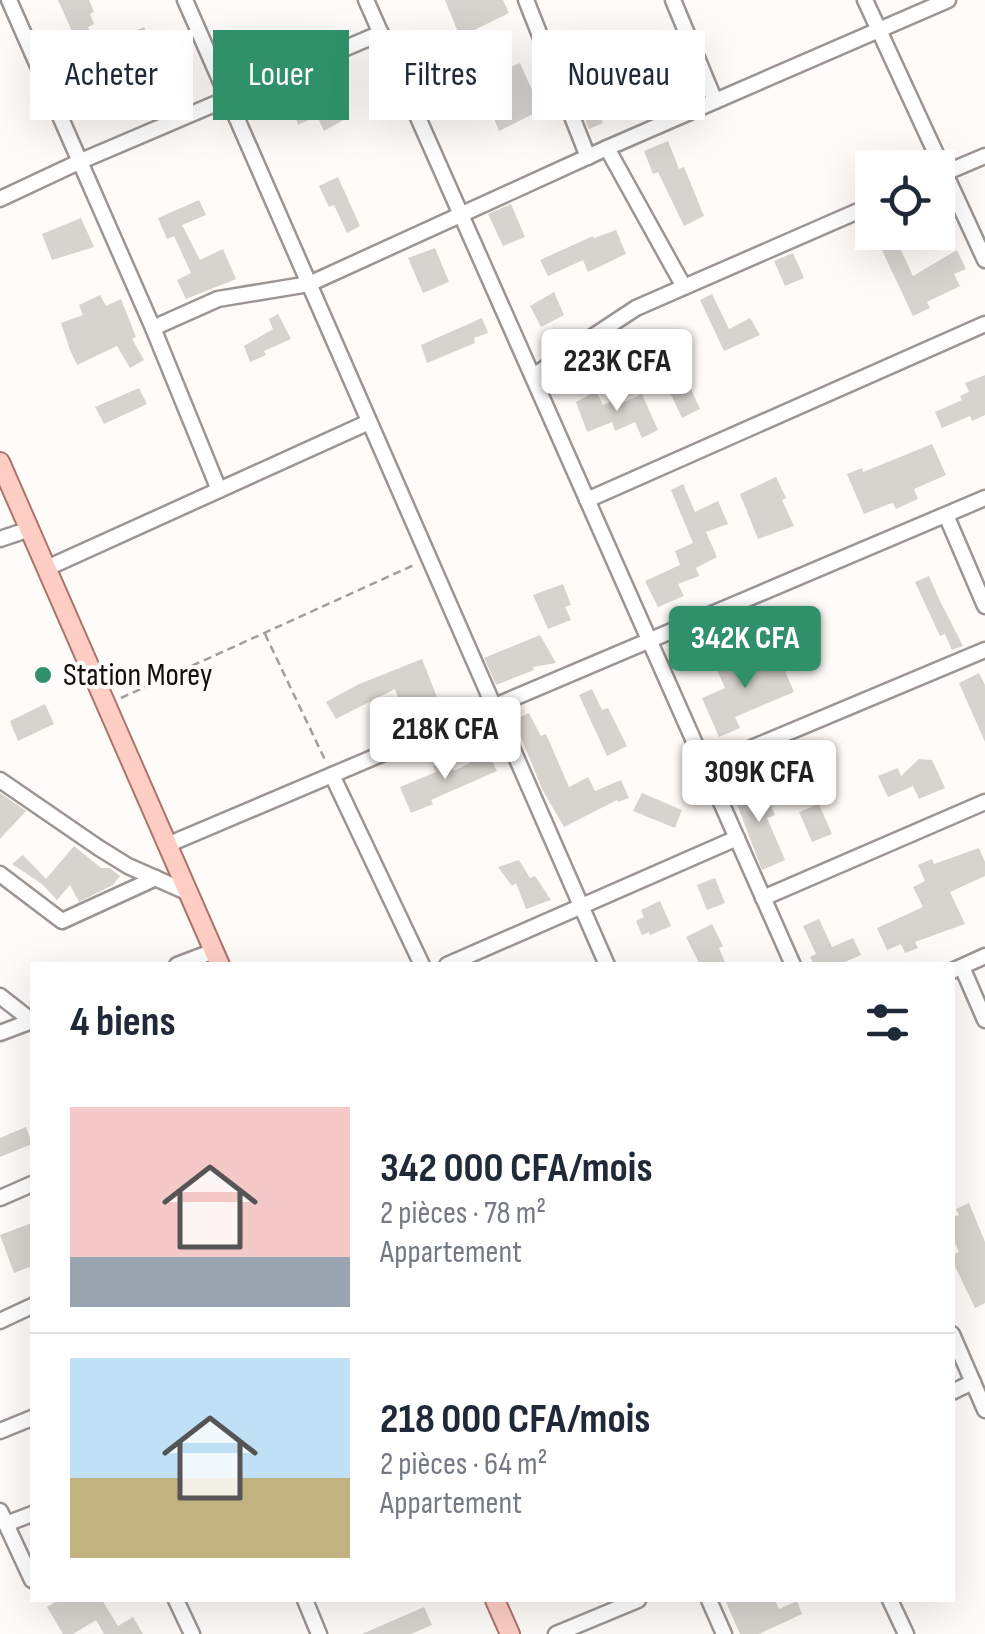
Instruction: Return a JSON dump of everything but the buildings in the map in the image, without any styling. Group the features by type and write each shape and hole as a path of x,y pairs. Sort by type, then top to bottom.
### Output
{"main road":[{"path":"0,462 217,958"},
{"path":"496,1602 510,1634"}],"street":[{"path":"0,3 8,0 81,161 219,490"},
{"path":"185,0 213,62"},
{"path":"366,0 380,30"},
{"path":"526,0 588,157"},
{"path":"674,0 716,101"},
{"path":"865,0 930,150"},
{"path":"153,328 218,299 309,284 607,148 948,0"},
{"path":"0,200 81,161 213,107"},
{"path":"239,120 605,962"},
{"path":"420,120 792,962"},
{"path":"607,148 684,288"},
{"path":"955,169 985,156"},
{"path":"955,202 985,260"},
{"path":"533,376 620,317 855,213"},
{"path":"587,500 985,324"},
{"path":"47,568 369,422"},
{"path":"167,845 985,498"},
{"path":"946,515 985,606"},
{"path":"0,539 30,529"},
{"path":"706,768 985,650"},
{"path":"332,775 421,962"},
{"path":"0,780 99,848 188,892"},
{"path":"763,898 985,802"},
{"path":"454,962 737,838"},
{"path":"0,874 62,921 156,878"},
{"path":"985,956 957,969 985,1020"},
{"path":"0,996 30,1019"},
{"path":"0,1033 30,1022"},
{"path":"0,1198 30,1185"},
{"path":"0,1322 30,1307"},
{"path":"955,1341 983,1401"},
{"path":"955,1391 974,1382"},
{"path":"0,1431 30,1419"},
{"path":"30,1514 3,1518 30,1576"},
{"path":"177,1602 192,1634"},
{"path":"306,1602 319,1634"},
{"path":"556,1634 633,1602"},
{"path":"710,1602 724,1634"},
{"path":"891,1602 906,1634"}],"path":[{"path":"107,704 429,558"},
{"path":"264,633 332,775"}],"place":[{"name":"Station Morey","path":"43,675"}]}
